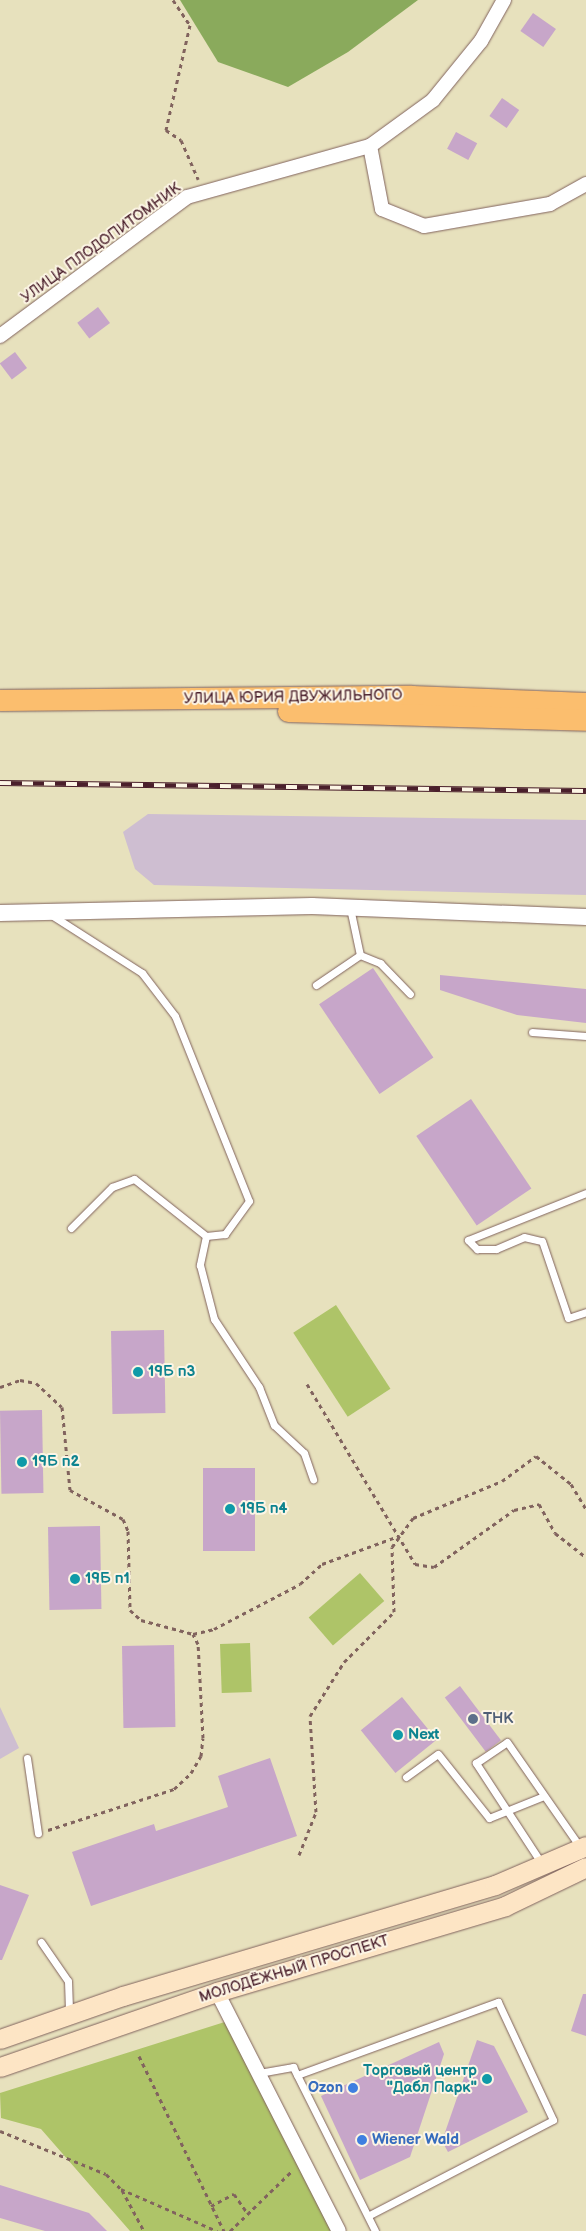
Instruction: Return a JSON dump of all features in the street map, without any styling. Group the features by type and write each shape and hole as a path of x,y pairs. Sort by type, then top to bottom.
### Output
{"main road":[{"name":"УЛИЦА ЮРИЯ ДВУЖИЛЬНОГО","path":"0,700 412,696 586,703"},
{"name":"УЛИЦА ЮРИЯ ДВУЖИЛЬНОГО","path":"0,713 257,711 586,720"},
{"name":"МОЛОДЁЖНЫЙ ПРОСПЕКТ","path":"0,2039 69,2015 495,1885 544,1866 583,1847"},
{"name":"МОЛОДЁЖНЫЙ ПРОСПЕКТ","path":"0,2067 217,1992 504,1906 586,1867"}],"street":[{"name":"УЛИЦА ПЛОДОПИТОМНИК","path":"0,336 187,198 370,146 433,100 480,42 504,0"},
{"path":"370,146 382,209 424,226 550,204 586,184"},
{"path":"0,912 350,908 586,917"},
{"path":"217,1992 339,2231"}],"lane":[{"path":"350,908 360,955"},
{"path":"47,912 142,973 175,1016 249,1201 225,1234 206,1236 134,1179 112,1186 71,1228"},
{"path":"316,985 360,955"},
{"path":"360,955 380,963 410,994"},
{"path":"532,1032 586,1036"},
{"path":"586,1193 468,1240 477,1249 486,1249 524,1237 542,1241 568,1318 586,1312"},
{"path":"206,1236 200,1265 214,1319 259,1387 274,1426 304,1454 313,1479"},
{"path":"544,1866 476,1763 507,1742 544,1796 583,1847"},
{"path":"406,1777 438,1754 489,1818 544,1796"},
{"path":"27,1758 38,1833"},
{"path":"41,1942 68,1981 69,2015"},
{"path":"297,2075 498,2002 553,2120 368,2216"},
{"path":"258,2073 293,2067 375,2231"}],"path":[{"path":"173,0 190,25 166,130 181,140 197,168 200,186"},
{"path":"0,1387 20,1380 36,1384 62,1407 70,1490 79,1498 116,1511 128,1531 130,1610 141,1620 193,1634 214,1629 300,1584 322,1564 399,1536"},
{"path":"306,1384 415,1564 434,1567 514,1510 539,1504 555,1534 586,1557"},
{"path":"299,1855 316,1812 310,1716 344,1662 394,1612 396,1593 389,1567 399,1536 413,1518 502,1481 536,1456 571,1484 586,1509"},
{"path":"38,1833 174,1789 191,1773 201,1756 202,1738 198,1644 193,1634"},
{"path":"139,2056 224,2231"},
{"path":"0,2131 106,2174 121,2189 144,2231"},
{"path":"230,2231 303,2160"},
{"path":"121,2189 216,2231"},
{"path":"211,2206 234,2194 248,2214"}],"shaded area":[{"path":"148,814 586,820 586,895 154,885 135,869 123,832"},
{"path":"0,1707 19,1748 0,1759"}],"green space":[{"path":"180,0 418,0 348,52 288,87 218,62"},
{"path":"336,1305 390,1389 348,1417 293,1333"},
{"path":"360,1573 384,1601 333,1646 309,1618"},
{"path":"250,1643 252,1692 222,1693 220,1644"},
{"path":"231,2020 339,2231 130,2231 41,2129 1,2118 0,2093"}],"building":[{"path":"533,13 556,29 543,47 520,31"},
{"path":"502,98 519,110 507,128 489,116"},
{"path":"456,132 477,143 468,160 447,149"},
{"path":"98,307 110,323 89,339 77,323"},
{"path":"15,352 27,368 12,379 0,363"},
{"path":"373,968 433,1058 380,1094 319,1004"},
{"path":"440,975 586,989 586,1023 517,1015 440,990"},
{"path":"471,1099 531,1189 477,1225 416,1136"},
{"name":"19Б п3","path":"164,1330 165,1413 112,1414 111,1331"},
{"name":"19Б п2","path":"42,1410 43,1493 1,1494 0,1411"},
{"name":"19Б п4","path":"203,1468 255,1468 255,1551 203,1551"},
{"name":"19Б п1","path":"100,1526 101,1609 49,1610 48,1527"},
{"path":"174,1645 175,1727 123,1728 122,1646"},
{"name":"ТНК","path":"460,1686 501,1740 486,1752 445,1697"},
{"name":"Next","path":"402,1697 437,1740 395,1773 361,1730"},
{"path":"270,1758 297,1836 91,1906 72,1852 154,1824 156,1831 228,1807 218,1776"},
{"path":"0,1885 29,1895 2,1960 0,1960"},
{"path":"583,1994 586,1994 586,2036 571,2031"},
{"name":"Торговый центр \"Дабл Парк\"","path":"477,2040 494,2046 528,2112 448,2152 442,2141"},
{"path":"439,2042 444,2054 410,2157 360,2180 321,2096"},
{"path":"0,2185 89,2213 107,2231 45,2231 0,2218"}],"railway":[{"path":"0,783 586,791"}],"place":[{"name":"19Б п3","path":"138,1372"},
{"name":"19Б п2","path":"22,1462"},
{"name":"19Б п4","path":"230,1509"},
{"name":"19Б п1","path":"75,1579"},
{"name":"ТНК","path":"473,1719"},
{"name":"Next","path":"398,1735"},
{"name":"Торговый центр \"Дабл Парк\"","path":"487,2079"},
{"name":"Ozon","path":"353,2088"},
{"name":"Wiener Wald","path":"362,2140"}]}
